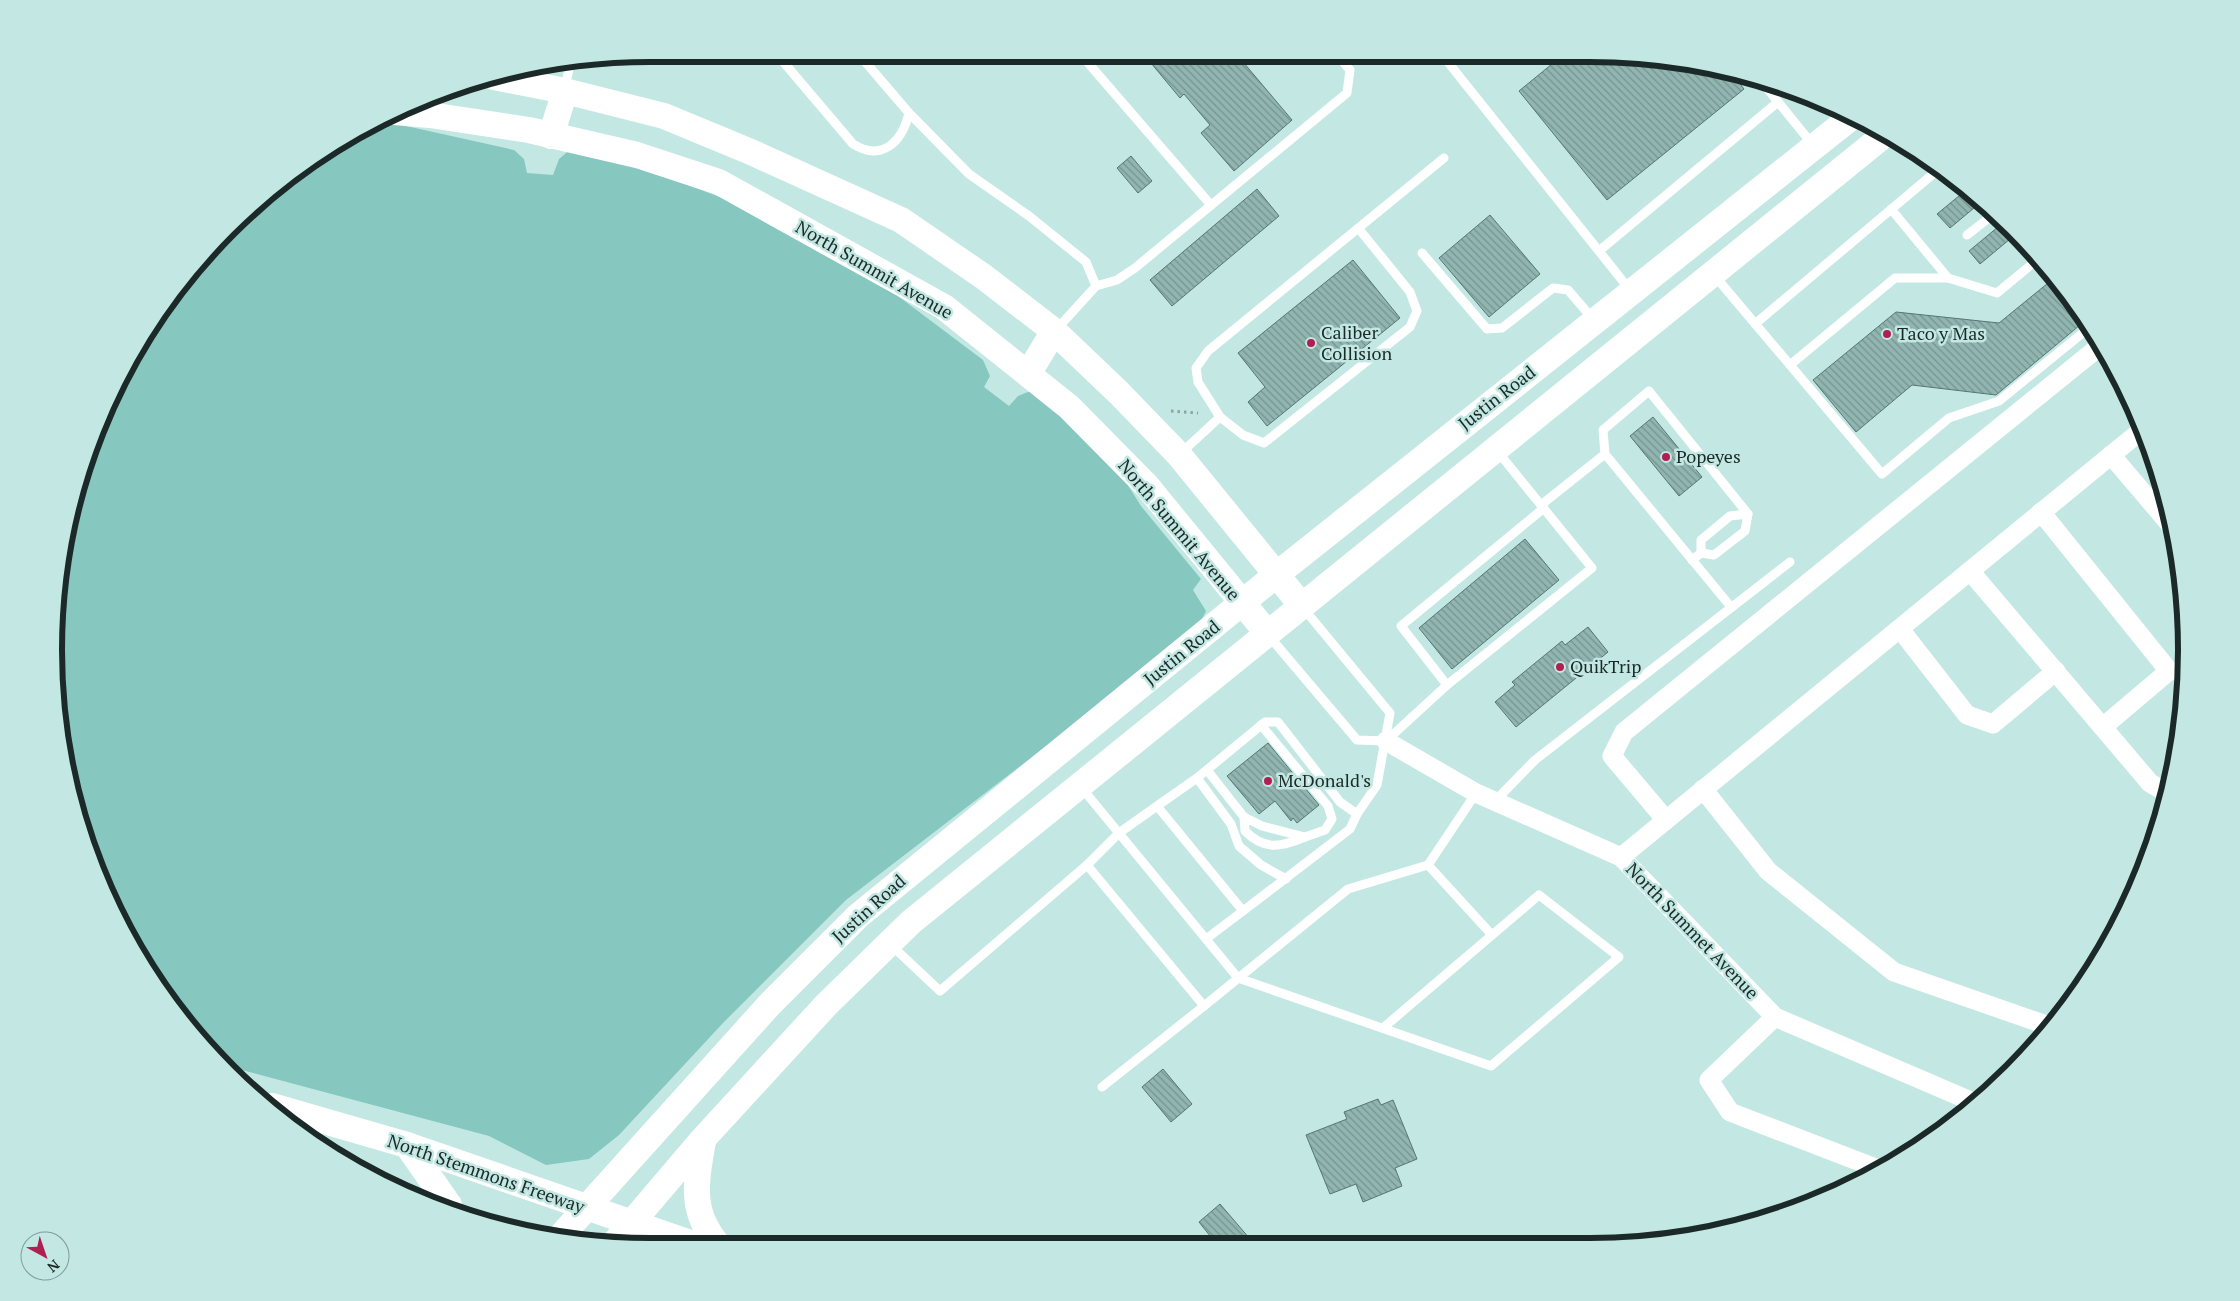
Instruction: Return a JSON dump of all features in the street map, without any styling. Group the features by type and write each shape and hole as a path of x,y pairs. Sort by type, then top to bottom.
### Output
{"main road":[{"path":"510,80 565,91 664,116 751,152 901,220 984,277 1054,332 1119,393 1179,455 1302,606"},
{"path":"551,136 565,91"},
{"name":"North Summit Avenue","path":"411,113 529,130 637,155 719,182 944,307 1069,407 1147,486 1241,604 1268,634"},
{"name":"Justin Road","path":"565,1232 770,1004 858,916 1276,575 1846,121"},
{"path":"620,1237 703,1139 826,1005 889,943 943,894 1268,634 1880,139"},
{"path":"1028,374 1054,332"},
{"name":"North Stemmons Freeway","path":"283,1109 407,1145 675,1238"},
{"path":"703,1139 696,1183 698,1203 706,1232 712,1238"},
{"path":"407,1145 446,1201"}],"street":[{"path":"1666,820 1612,756 1624,732 2095,350"},
{"path":"1621,857 2136,434"},
{"path":"2111,454 2161,513"},
{"path":"2041,512 2169,670 2104,726"},
{"path":"1970,571 2104,726 2150,783 2160,789"},
{"path":"1900,629 1967,715 1993,724 2056,671"},
{"name":"North Summet Avenue","path":"1386,741 1494,802 1621,857 1775,1017 1968,1100"},
{"path":"1704,790 1768,871 1894,972 2043,1024"},
{"path":"1775,1017 1709,1080 1730,1112 1871,1166"}],"lane":[{"path":"784,63 853,144 862,149 872,151 890,147 904,129 909,113"},
{"path":"866,63 909,113 968,174 1029,216 1086,262 1096,286"},
{"path":"1088,63 1210,204"},
{"path":"1054,332 1096,286 1117,280 1135,268 1210,204 1347,93 1350,70 1344,63"},
{"path":"1449,63 1632,292"},
{"path":"565,91 569,69"},
{"path":"1769,91 1814,147"},
{"path":"1599,250 1778,102"},
{"path":"1359,229 1410,292 1417,311 1410,327 1264,443 1243,435 1220,418 1198,382 1196,368 1208,351 1444,158"},
{"path":"1755,324 1933,174"},
{"path":"1891,209 1948,278"},
{"path":"1967,235 1988,219"},
{"path":"1422,253 1487,329 1502,328 1553,288 1568,290 1594,321"},
{"path":"1790,365 1895,278 1948,278 1997,293 2033,264"},
{"path":"1713,273 1882,474 1949,418 1999,400 2083,332"},
{"path":"1692,560 1701,553 1714,555 1745,531 1748,514 1648,391 1603,430 1605,454 1731,608"},
{"path":"1179,455 1220,418"},
{"path":"1268,634 1357,740 1386,741 1447,685 1592,568 1496,449"},
{"path":"1447,685 1401,626 1605,454"},
{"path":"1701,553 1701,540 1730,516 1748,514"},
{"path":"1494,802 1535,760 1790,562"},
{"path":"1206,939 1350,829 1357,814 1377,785 1390,713 1302,606"},
{"path":"889,943 940,990 1087,865 1119,833 1197,778 1265,722 1278,722 1340,802 1357,814"},
{"path":"1244,817 1246,831 1261,844 1281,845 1325,830 1332,819 1331,811 1261,725"},
{"path":"1207,770 1244,817 1262,826 1305,837"},
{"path":"1197,778 1231,824 1240,846 1261,865 1286,879"},
{"path":"1079,785 1238,978 1491,1066 1619,957 1539,895 1383,1028"},
{"path":"1102,1087 1348,889 1428,865 1476,793"},
{"path":"1156,806 1243,911"},
{"path":"1087,865 1204,1006"},
{"path":"1428,865 1492,935"}],"path":[{"path":"1171,411 1198,413"}],"shaded area":[{"path":"391,123 514,150 524,159 527,173 553,175 559,159 572,148 630,163 746,207 890,290 983,360 990,376 984,387 1009,406 1018,396 1033,390 1114,463 1141,506 1201,579 1193,590 1206,611 1199,625 1110,697 846,900 723,1023 619,1135 589,1159 546,1165 489,1136 238,1069 208,1038 184,1008 141,944 107,876 83,803 74,765 64,689 62,650 64,612 74,536 94,461 107,425 141,356 184,293 208,263 263,208 324,162 356,141"}],"building":[{"path":"1151,63 1244,63 1292,120 1234,171 1201,133 1210,125 1184,94 1180,98"},
{"path":"1553,63 1628,64 1666,68 1739,82 1744,89 1607,200 1519,91"},
{"path":"1131,156 1152,181 1138,193 1117,168"},
{"path":"1257,189 1279,216 1172,306 1150,280"},
{"path":"1960,195 1975,207 1950,228 1937,214"},
{"path":"1490,215 1540,274 1489,317 1439,258"},
{"path":"1997,228 2009,240 1980,264 1969,251"},
{"name":"Caliber Collision","path":"1353,260 1400,318 1267,426 1248,402 1265,387 1238,353"},
{"path":"2048,283 2079,326 1996,395 1912,385 1856,432 1813,380 1896,312 1999,323"},
{"name":"Popeyes","path":"1653,417 1702,477 1679,496 1630,436"},
{"path":"1525,539 1559,580 1452,669 1419,628"},
{"name":"QuikTrip","path":"1588,627 1608,652 1516,727 1495,702 1515,685 1512,682 1562,641 1565,645"},
{"name":"McDonald's","path":"1268,743 1319,805 1297,823 1293,818 1291,821 1275,801 1259,814 1227,776"},
{"path":"1163,1069 1192,1104 1171,1122 1142,1087"},
{"path":"1378,1099 1381,1105 1393,1100 1417,1159 1395,1168 1402,1186 1363,1202 1356,1184 1330,1194 1306,1135 1347,1119 1344,1112"},
{"path":"1220,1204 1249,1238 1212,1238 1199,1222"}],"place":[{"name":"Taco y Mas","path":"1887,334"},
{"name":"Caliber Collision","path":"1311,343"},
{"name":"Popeyes","path":"1666,457"},
{"name":"QuikTrip","path":"1560,667"},
{"name":"McDonald's","path":"1268,781"}]}
